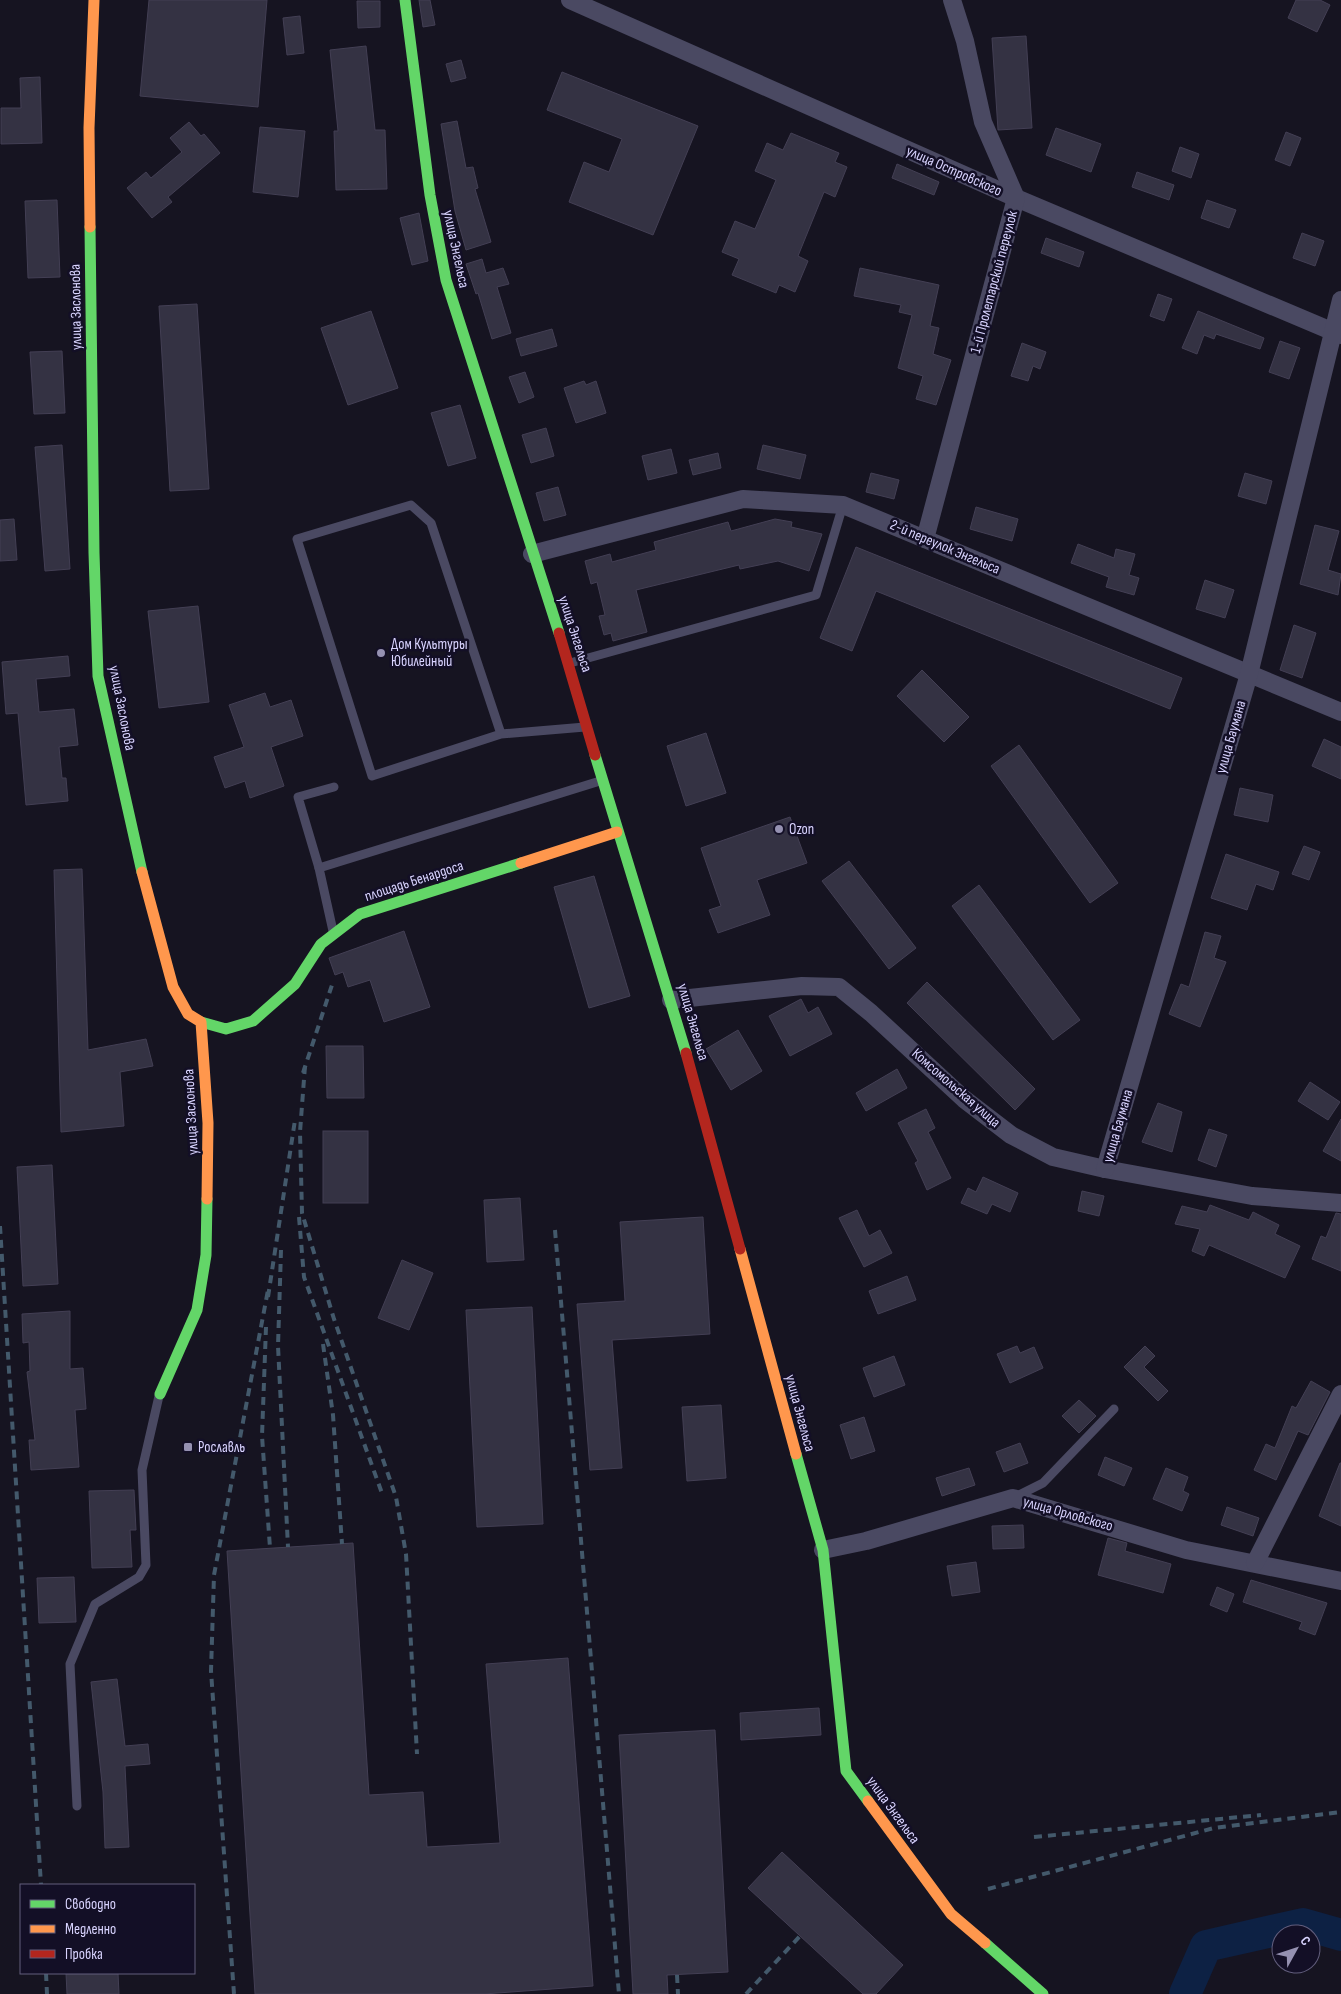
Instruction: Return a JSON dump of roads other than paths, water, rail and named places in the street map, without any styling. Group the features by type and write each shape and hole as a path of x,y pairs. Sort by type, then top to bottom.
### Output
{"street":[{"name":"улица Заслонова","path":"94,0 89,138 94,554 98,676 141,868 173,987 188,1014 201,1022 208,1123 206,1255 197,1310 160,1394"},
{"name":"улица Энгельса","path":"405,0 430,195 446,280 532,554 569,664 617,832 671,1000 804,1487 824,1550 846,1771 952,1914 1043,1994"},
{"name":"улица Островского","path":"570,0 1016,198 1337,333"},
{"name":"1-й Пролетарский переулок","path":"925,539 1016,198 983,122 965,40 952,0"},
{"name":"улица Баумана","path":"1105,1169 1250,674 1337,333 1341,300"},
{"name":"2-й переулок Энгельса","path":"532,554 743,499 843,505 1341,712"},
{"name":"площадь Бенардоса","path":"201,1022 213,1027 226,1029 240,1026 252,1020 295,984 321,944 360,914 617,832"},
{"name":"Комсомольская улица","path":"671,1000 802,986 839,987 872,1013 964,1099 1011,1135 1053,1157 1105,1169 1252,1196 1341,1203"},
{"path":"1254,1563 1341,1394"},
{"name":"улица Орловского","path":"824,1550 866,1541 1013,1498 1186,1550 1341,1581"}],"lane":[{"path":"501,734 431,523 410,505 297,539 372,776 501,734 587,727"},
{"path":"569,664 816,595 843,505"},
{"path":"319,868 603,780"},
{"path":"333,933 319,868 298,797 334,787"},
{"path":"77,1806 70,1664 94,1604 139,1577 146,1565 142,1470 160,1394"},
{"path":"1013,1498 1043,1483 1114,1409"}],"waterway":[{"path":"1185,1994 1206,1946 1303,1924 1341,1935"}],"railway":[{"path":"303,1073 332,985"},
{"path":"305,1066 300,1132 302,1213 334,1319 396,1497 406,1554 417,1754"},
{"path":"268,1297 295,1120"},
{"path":"299,1217 304,1277 383,1496"},
{"path":"0,1226 41,1884"},
{"path":"555,1230 619,1994"},
{"path":"281,1250 278,1346 288,1547"},
{"path":"234,1994 211,1671 214,1575 268,1290"},
{"path":"266,1327 262,1436 270,1548"},
{"path":"323,1344 333,1415 342,1544"},
{"path":"988,1889 1214,1828 1341,1812"},
{"path":"1034,1837 1261,1815"},
{"path":"746,1994 800,1936"},
{"path":"46,1974 47,1994"},
{"path":"677,1975 678,1994"}],"place":[{"name":"Дом Культуры Юбилейный","path":"381,653"},
{"name":"Ozon","path":"779,829"},
{"name":"Рославль","path":"188,1447"}]}
